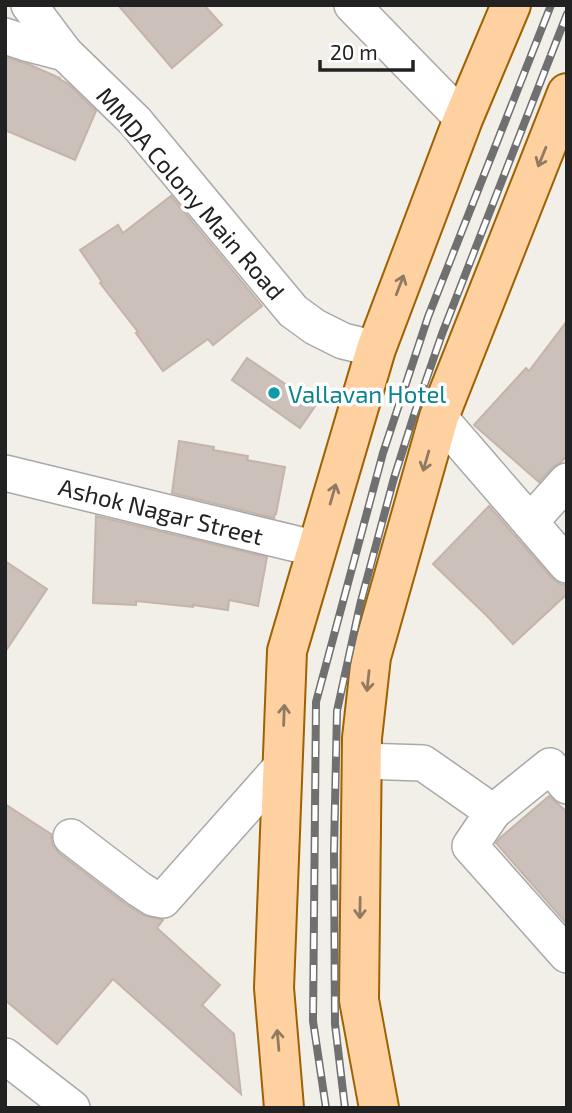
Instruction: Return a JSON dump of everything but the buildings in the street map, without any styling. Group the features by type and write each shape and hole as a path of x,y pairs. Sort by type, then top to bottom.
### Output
{"main road":[{"path":"285,1108 274,988 287,651 376,349 502,10"},
{"path":"379,1108 359,1000 362,738 371,657 439,417 567,93"}],"street":[{"name":"MMDA Colony Main Road","path":"29,5 65,53 135,121 293,311 315,327 342,341 376,349"},
{"path":"352,5 463,119"},
{"path":"5,36 65,53"},
{"path":"439,417 567,565"},
{"name":"Ashok Nagar Street","path":"5,473 317,550"},
{"path":"530,522 567,481"},
{"path":"362,761 424,763 493,812"},
{"path":"71,837 139,889 153,898 163,900 282,766"},
{"path":"567,786 550,766 493,812 470,846 567,955"},
{"path":"5,1056 72,1108"}],"railway":[{"path":"326,1108 313,1021 316,702 383,453 428,317 551,5"},
{"path":"345,1108 335,1024 334,851 337,711 360,605 414,415 442,334 567,14"}],"place":[{"name":"Vallavan Hotel","path":"274,393"}]}
